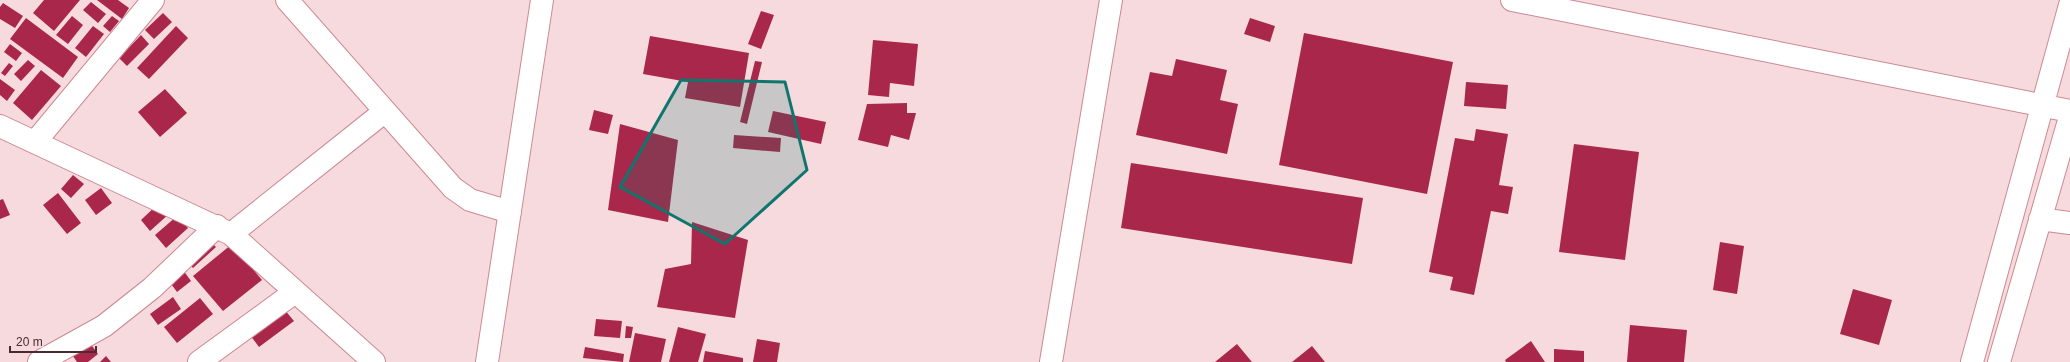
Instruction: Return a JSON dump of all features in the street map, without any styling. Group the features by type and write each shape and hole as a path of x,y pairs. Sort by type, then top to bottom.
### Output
{"street":[{"path":"35,142 153,0"},
{"path":"287,0 452,188 470,200 510,212"},
{"path":"487,362 542,0"},
{"path":"1052,362 1110,0"},
{"path":"1512,0 2070,111"},
{"path":"1972,362 2013,217 2041,105 2070,5"},
{"path":"39,362 104,326 224,230 384,112"},
{"path":"1999,362 2070,117"},
{"path":"0,126 224,230 374,362"},
{"path":"2040,219 2070,223"},
{"path":"199,362 295,292"}],"highlighted area":[{"path":"681,80 785,82 807,170 725,244 620,187"}],"building":[{"path":"44,0 80,0 54,31 33,13"},
{"path":"97,0 118,0 129,8 122,19"},
{"path":"91,2 106,14 98,23 83,10"},
{"path":"3,3 23,16 15,28 0,19 0,7"},
{"path":"761,11 774,15 761,49 748,44"},
{"path":"163,13 172,22 154,39 145,30"},
{"path":"72,16 83,25 68,44 56,35"},
{"path":"112,16 119,21 110,32 103,26"},
{"path":"26,18 78,57 63,78 10,39"},
{"path":"1250,18 1275,26 1270,42 1244,34"},
{"path":"93,26 104,34 86,57 75,48"},
{"path":"176,26 188,38 149,79 137,68"},
{"path":"1304,33 1453,62 1427,194 1279,165"},
{"path":"141,35 149,44 127,66 119,58"},
{"path":"650,36 749,53 740,107 685,98 688,82 643,74"},
{"path":"873,40 918,44 914,86 890,83 889,97 868,95"},
{"path":"10,44 22,53 16,61 4,52"},
{"path":"1176,59 1227,70 1220,100 1238,104 1227,154 1136,135 1150,72 1172,76"},
{"path":"28,60 35,66 21,81 14,74"},
{"path":"755,61 762,62 747,124 740,122"},
{"path":"9,63 13,66 5,76 1,73"},
{"path":"41,70 61,86 32,120 13,103"},
{"path":"0,79 15,90 7,101 0,95"},
{"path":"1466,82 1508,85 1506,109 1464,106"},
{"path":"165,89 187,113 160,137 138,112"},
{"path":"907,103 907,113 916,113 909,140 891,135 888,147 858,140 867,104"},
{"path":"594,110 613,115 608,134 589,130"},
{"path":"773,111 826,122 821,144 768,132"},
{"path":"620,124 678,140 668,222 608,210"},
{"path":"1476,129 1508,134 1499,185 1513,187 1508,214 1491,211 1474,295 1450,290 1453,277 1429,272 1455,138 1474,141"},
{"path":"734,135 781,138 780,152 733,148"},
{"path":"1574,144 1639,152 1625,260 1559,252"},
{"path":"1131,163 1363,198 1352,264 1121,228"},
{"path":"73,175 84,184 71,198 61,189"},
{"path":"101,188 112,203 96,215 85,200"},
{"path":"58,193 81,223 67,234 43,205"},
{"path":"3,199 10,215 0,219 0,200"},
{"path":"159,203 169,214 150,231 141,220"},
{"path":"177,216 188,228 166,248 155,235"},
{"path":"692,222 748,240 735,318 657,307 665,269 691,264"},
{"path":"209,240 216,247 193,268 187,261"},
{"path":"1720,242 1744,246 1737,294 1713,290"},
{"path":"232,244 262,280 223,311 193,276"},
{"path":"183,270 191,281 177,292 169,281"},
{"path":"1853,289 1892,300 1879,345 1840,334"},
{"path":"173,297 181,309 158,325 150,314"},
{"path":"200,298 213,314 177,343 164,327"},
{"path":"284,309 294,321 259,347 250,335"},
{"path":"596,319 622,321 620,338 594,336"},
{"path":"1630,325 1687,330 1684,362 1627,362"},
{"path":"626,326 633,327 631,338 625,338"},
{"path":"678,327 706,334 698,362 669,362"},
{"path":"635,333 666,339 661,362 629,362"},
{"path":"757,339 780,343 777,362 753,362"},
{"path":"1531,341 1545,362 1506,362 1505,360"},
{"path":"90,343 98,354 88,362 77,362 73,356"},
{"path":"1237,344 1252,362 1215,362"},
{"path":"1312,346 1325,362 1292,362"},
{"path":"585,347 624,354 623,362 583,358"},
{"path":"1554,349 1584,351 1584,362 1554,362"},
{"path":"705,351 743,358 743,362 703,362"},
{"path":"106,356 111,362 100,362"}]}
